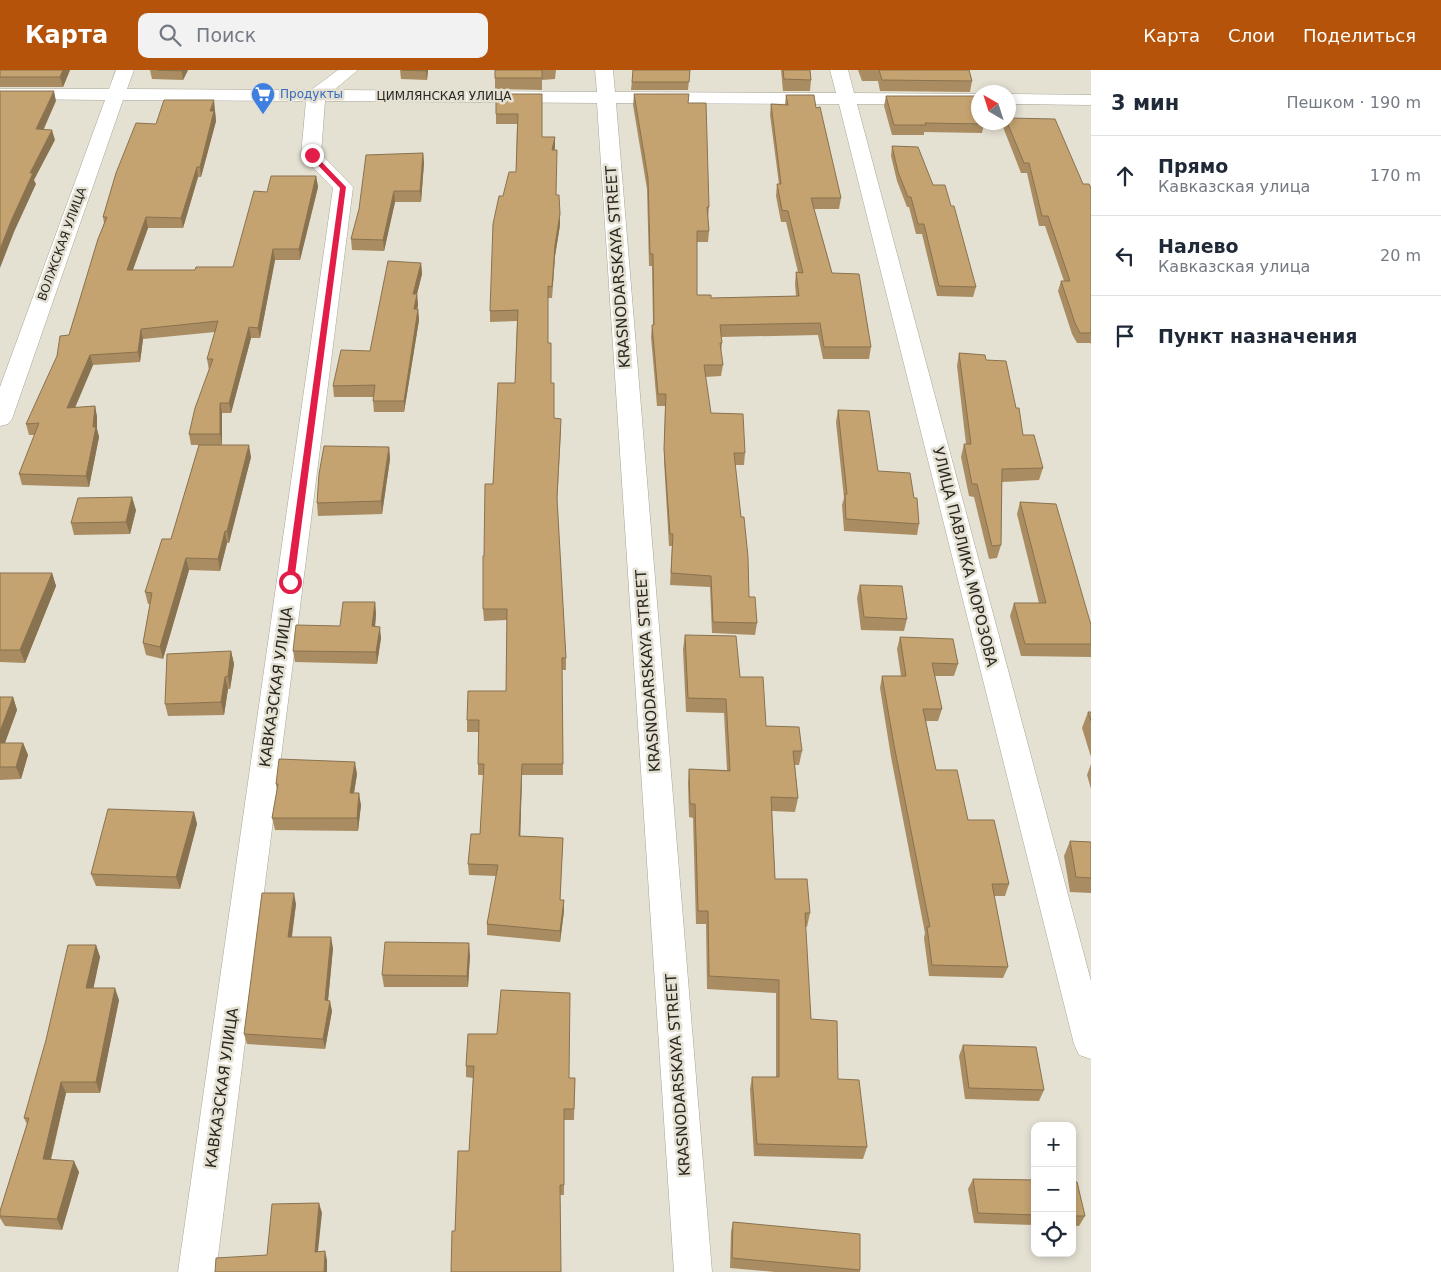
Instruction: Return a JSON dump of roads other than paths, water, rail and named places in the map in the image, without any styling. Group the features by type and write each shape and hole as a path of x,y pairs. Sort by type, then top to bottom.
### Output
{"street":[{"name":"ВОЛЖСКАЯ УЛИЦА","path":"0,419 125,70"},
{"path":"316,96 349,70"},
{"name":"KRASNODARSKAYA STREET","path":"604,70 693,1272"},
{"name":"УЛИЦА ПАВЛИКА МОРОЗОВА","path":"839,70 1091,1044"},
{"name":"ЦИМЛЯНСКАЯ УЛИЦА","path":"0,94 971,99"},
{"name":"КАВКАЗСКАЯ УЛИЦА","path":"197,1272 343,187 312,155 316,96"},
{"path":"1016,99 1091,100"}],"place":[{"name":"Продукты","path":"263,115"}]}
